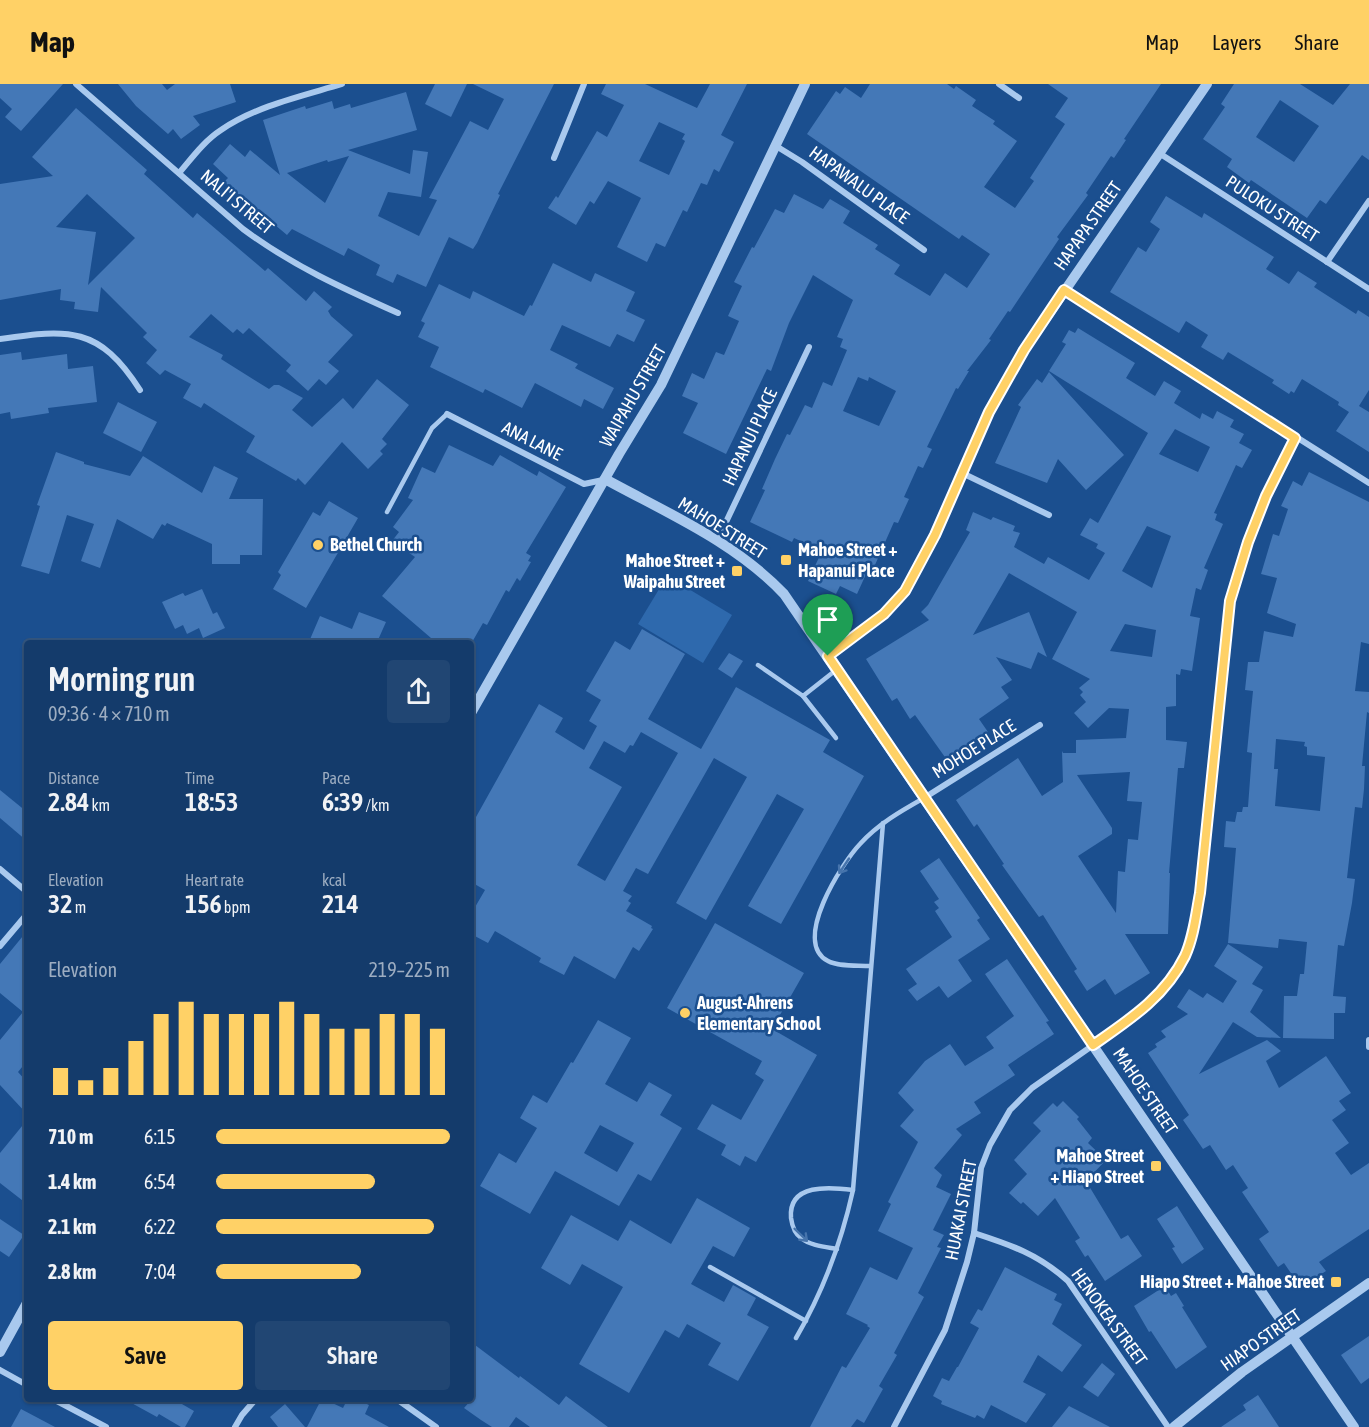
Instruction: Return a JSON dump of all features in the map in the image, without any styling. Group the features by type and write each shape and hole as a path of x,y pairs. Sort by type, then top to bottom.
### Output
{"street":[{"name":"NALI'I STREET","path":"76,84 243,229 272,250 310,273 398,314"},
{"path":"179,173 202,146 220,130 278,104 342,84"},
{"path":"554,158 584,84"},
{"name":"WAIPAHU STREET","path":"474,708 674,361 804,84"},
{"path":"999,84 1019,98"},
{"name":"HAPAPA STREET","path":"828,656 884,614 905,591 935,535 989,412 1024,350 1208,84"},
{"name":"HAPAWALU PLACE","path":"776,146 812,169 924,250"},
{"name":"PULOKU STREET","path":"1159,153 1369,289"},
{"path":"1327,262 1369,201"},
{"path":"1064,290 1369,483"},
{"path":"0,339 43,333 71,334 95,342 116,356 140,390"},
{"name":"HAPANUI PLACE","path":"717,541 809,347"},
{"name":"ANA LANE","path":"447,414 584,484 605,479"},
{"name":"HUAKAI STREET","path":"894,1427 945,1330 967,1263 974,1233 981,1168 1010,1110 1032,1088 1139,1013 1156,998 1171,980 1185,954 1200,893 1230,601 1248,542 1266,496 1295,438"},
{"path":"962,473 1048,515"},
{"name":"MAHOE STREET","path":"605,479 743,556 778,588 837,669 1354,1427"},
{"name":"MOHOE PLACE","path":"924,798 1040,725"},
{"path":"0,869 24,889"},
{"path":"0,946 24,918"},
{"path":"1369,1040 1369,1047"},
{"name":"HENOKEA STREET","path":"974,1233 1032,1254 1051,1266 1068,1281 1168,1427"},
{"name":"HIAPO STREET","path":"1174,1427 1242,1372 1369,1283"},
{"path":"0,1352 24,1308"},
{"path":"0,1370 24,1382"},
{"path":"59,1402 106,1427"},
{"path":"235,1427 242,1414 253,1402"},
{"path":"401,1402 436,1427"}],"lane":[{"path":"387,512 432,428 447,414"},
{"path":"758,665 803,696 836,738"},
{"path":"803,696 837,669"},
{"path":"870,966 828,961 820,953 813,935 818,914 839,873 859,845 883,823 924,798"},
{"path":"796,1338 827,1279 845,1226 853,1190 883,823"},
{"path":"837,1249 811,1244 800,1238 792,1226 791,1215 795,1202 803,1193 828,1187 853,1190"},
{"path":"710,1267 806,1321"}],"shaded area":[{"path":"667,576 732,615 703,663 638,624"}],"building":[{"path":"0,84 63,84 21,131 5,117 12,109 0,98"},
{"path":"118,84 162,84 167,90 175,84 230,84 236,102 193,116 200,125 181,139 173,129 168,134 136,106"},
{"path":"435,84 467,84 451,117 425,104"},
{"path":"473,84 554,84 498,194 500,195 477,243 473,249 449,237 426,287 397,274 393,283 376,275 380,265 348,248 344,256 292,229 287,235 224,182 228,178 213,164 230,144 245,157 250,150 280,175 263,120 305,106 306,109 332,101 334,109 350,104 351,108 406,92 417,130 348,150 410,174 413,150 428,152 421,197 388,192 378,216 419,236 437,200 429,198 470,121 488,130 504,99","holes":["349,156 325,203 287,173 327,160 328,162"]},
{"path":"606,84 645,84 697,108 710,84 747,84 721,135 734,142 719,172 714,169 707,185 701,183 687,212 683,210 665,247 656,243 647,262 617,247 641,198 608,181 594,204 590,201 576,225 548,208 556,196 558,198 597,131 607,137 624,105 601,94","holes":["659,122 685,134 682,139 685,141 669,175 639,161"]},
{"path":"870,84 947,84 954,89 956,86 976,100 972,106 995,121 993,124 1017,141 984,187 1015,208 1034,181 1030,178 1065,124 1055,117 1068,98 1048,84 1161,84 1114,158 1111,156 1086,193 1088,195 1057,237 1059,239 989,339 991,340 967,371 969,371 958,389 956,388 927,447 932,449 923,468 918,466 904,497 909,499 898,523 894,522 871,574 867,572 857,594 840,586 836,594 808,581 822,551 794,538 792,542 750,522 787,434 790,435 805,405 812,408 823,382 832,386 847,350 840,347 843,339 837,337 853,300 813,275 789,323 771,371 767,369 726,454 683,433 698,403 682,396 692,373 704,379 716,352 724,355 739,321 728,316 742,286 734,282 775,209 784,213 794,194 823,209 830,199 850,211 843,223 878,245 875,249 900,265 894,274 930,296 945,273 967,288 990,254 962,235 959,239 807,134 836,91 840,94 845,87 861,98","holes":["858,377 868,381 869,377 896,391 879,426 843,411"]},
{"path":"1234,84 1300,84 1333,105 1350,84 1369,84 1369,160 1362,155 1326,204 1320,200 1307,218 1251,180 1249,183 1227,167 1232,159 1203,139 1225,107 1221,104","holes":["1280,100 1319,126 1294,162 1256,137"]},
{"path":"76,108 147,170 144,174 193,218 197,213 265,271 268,268 306,301 314,291 332,307 328,311 331,316 353,335 328,362 339,371 326,385 319,379 308,391 286,371 291,365 249,328 243,334 237,329 233,333 211,314 189,337 223,355 221,359 269,389 274,385 279,385 303,398 292,410 312,427 343,398 353,409 377,379 409,405 382,439 387,444 380,451 383,454 368,469 342,442 305,485 298,478 296,481 246,452 255,436 204,403 201,408 183,398 191,384 165,370 160,375 146,363 157,350 143,337 147,333 101,287 98,312 74,309 75,302 60,300 61,289 0,300 0,184 53,176 32,157","holes":["87,194 135,238 88,285 96,232 56,227"]},
{"path":"1166,196 1202,218 1204,213 1274,257 1266,269 1289,284 1298,271 1317,283 1314,287 1356,314 1358,310 1369,317 1369,390 1359,406 1369,412 1369,452 1336,431 1349,412 1338,405 1339,402 1302,379 1294,393 1291,391 1289,394 1272,383 1274,380 1228,352 1223,360 1201,347 1208,335 1186,321 1179,333 1110,292 1138,247 1146,252 1160,229 1150,222"},
{"path":"553,263 591,282 595,273 635,292 626,311 645,320 634,342 617,334 610,347 562,325 550,350 578,364 575,368 614,388 603,409 584,399 581,407 535,383 522,408 485,389 483,393 430,367 439,347 418,337 425,323 421,321 439,284 470,299 473,291 524,316 530,305 532,306"},
{"path":"1078,328 1135,363 1126,378 1155,396 1164,381 1181,391 1174,403 1200,419 1202,413 1213,419 1217,411 1234,420 1230,427 1244,434 1239,443 1252,450 1242,468 1236,465 1214,513 1217,514 1215,520 1223,524 1204,568 1208,570 1201,590 1196,588 1190,616 1200,618 1192,671 1181,669 1180,675 1176,674 1176,706 1166,707 1166,740 1187,742 1184,768 1178,768 1169,873 1168,934 1125,934 1150,973 1115,995 1105,979 1087,991 1074,971 1077,969 1043,915 1039,917 1002,865 1004,864 977,824 974,827 956,800 1018,758 1042,796 1063,782 1062,751 1063,753 1076,753 1076,740 1126,738 1129,709 1109,708 1088,728 1074,713 1086,702 1080,695 1083,692 1079,688 1090,679 1052,659 1077,612 1009,573 973,635 1029,612 1047,657 1038,652 1031,669 996,657 1012,680 1001,687 1009,698 979,719 988,732 947,760 915,715 910,719 897,698 892,701 866,659 929,620 921,612 928,605 970,532 966,530 973,512 991,520 993,517 1015,526 1013,531 1020,533 1014,547 1044,564 1048,557 1089,580 1105,553 1096,548 1098,544 1080,535 1090,518 1098,523 1148,433 1049,371 1066,344 1062,342 1069,330 1075,333","holes":["1175,429 1210,447 1198,472 1159,454","1147,526 1171,536 1152,588 1122,571","1125,624 1156,630 1152,657 1110,651","1130,772 1127,801 1142,802 1138,840 1128,839 1125,872 1118,871 1116,913 1078,856 1112,834 1112,828 1077,775"]},
{"path":"21,352 22,360 67,354 68,369 93,366 97,402 48,408 49,413 11,419 10,412 0,414 0,355"},
{"path":"1049,372 1124,455 1086,490 1058,459 1047,483 995,463 1021,407 1018,405 1037,379 1042,383"},
{"path":"118,402 157,422 141,452 103,433"},
{"path":"449,445 493,466 500,455 537,476 539,471 566,487 526,553 531,556 528,561 531,562 520,581 517,578 509,592 506,590 487,625 483,623 473,640 433,640 382,596 415,557 392,541 399,532 393,527 413,500 408,498 422,467 435,473"},
{"path":"56,452 84,462 84,464 130,476 143,456 202,493 214,466 238,478 229,499 263,499 262,555 240,555 240,564 212,564 212,544 167,523 165,526 162,524 153,539 117,519 100,568 81,561 94,524 67,515 49,574 21,566 40,506 37,505"},
{"path":"1309,472 1369,502 1369,644 1361,642 1355,691 1369,692 1369,713 1367,712 1362,766 1365,766 1362,808 1355,807 1347,878 1355,879 1352,903 1344,946 1338,945 1333,996 1346,997 1345,1013 1334,1013 1334,1039 1283,1038 1284,996 1297,996 1300,974 1304,974 1307,942 1279,939 1278,948 1228,943 1236,848 1224,847 1226,821 1235,822 1237,812 1242,812 1243,807 1248,807 1252,753 1247,752 1253,691 1245,690 1248,662 1259,662 1264,631 1293,637 1296,624 1267,613 1277,578 1261,574 1273,534 1279,536 1288,509 1281,506 1293,481 1302,486","holes":["1276,739 1305,742 1307,755 1325,757 1320,811 1275,806 1278,769 1274,769"]},
{"name":"Bethel Church","path":"329,501 358,518 306,608 273,589 281,575 278,572 313,512 320,516"},
{"path":"202,589 213,614 217,612 225,628 203,638 199,628 187,634 183,625 175,629 162,602 183,593 185,596"},
{"path":"359,612 386,622 378,640 310,640 320,616 352,629"},
{"path":"642,629 685,654 648,719 701,749 736,687 830,740 823,752 864,776 781,924 748,906 804,809 777,794 706,920 676,903 747,777 714,758 648,874 636,868 623,891 632,896 628,901 631,903 626,911 652,926 653,929 639,951 633,947 615,979 574,956 564,975 539,962 541,958 495,931 488,943 474,936 474,909 485,890 474,884 474,821 539,704 563,718 555,732 584,750 597,726 589,721 601,700 586,691 615,641 630,650","holes":["641,732 678,753 605,881 577,865 622,787 589,768 604,741 625,753 630,745 633,746"]},
{"path":"729,653 743,661 732,678 718,669"},
{"path":"0,790 24,810 24,838 0,818"},
{"path":"939,858 980,918 977,920 990,939 958,960 972,981 948,998 939,986 917,1001 908,990 917,984 906,969 952,937 935,911 939,908 934,902 939,899 920,871"},
{"path":"715,923 804,973 772,1029 817,1055 756,1162 745,1156 740,1166 721,1155 726,1145 697,1129 712,1104 741,1120 764,1080 755,1074 762,1061 667,1008"},
{"path":"24,935 24,1065 18,1072 24,1079 24,1111 0,1085 0,1040 23,1012 0,993 0,964"},
{"path":"1228,944 1263,967 1252,984 1263,990 1250,1012 1281,1038 1257,1037 1233,1022 1199,1074 1267,1040 1281,1051 1266,1061 1279,1088 1326,1056 1351,1093 1339,1101 1346,1110 1332,1120 1349,1143 1335,1153 1351,1175 1369,1163 1369,1229 1319,1262 1326,1271 1309,1282 1308,1279 1299,1285 1284,1263 1278,1267 1259,1239 1269,1232 1242,1192 1248,1188 1233,1165 1226,1170 1210,1145 1203,1149 1183,1120 1189,1115 1148,1053 1157,1047 1155,1044 1166,1037 1161,1031 1188,1014 1177,1007 1189,989 1203,998 1207,993 1223,1003 1237,981 1214,966"},
{"path":"1007,959 1049,1021 1046,1022 1054,1034 1008,1065 1015,1075 974,1102 981,1113 956,1129 962,1135 934,1168 942,1175 936,1187 951,1194 933,1230 944,1235 937,1247 941,1248 918,1293 924,1297 894,1353 897,1355 879,1386 883,1389 864,1423 857,1419 851,1427 810,1427 842,1366 846,1368 870,1328 846,1314 870,1267 897,1280 913,1248 878,1231 891,1204 888,1202 918,1142 900,1126 914,1110 898,1093 925,1061 950,1044 965,1066 994,1048 986,1037 1014,1016 985,974"},
{"path":"598,1020 631,1038 605,1084 637,1102 649,1082 672,1095 660,1115 682,1128 651,1181 638,1174 619,1206 555,1171 530,1214 480,1186 499,1153 516,1163 537,1128 520,1118 533,1095 547,1103 571,1062 573,1063","holes":["600,1125 634,1143 617,1172 584,1153"]},
{"path":"1063,1101 1079,1117 1077,1119 1092,1138 1088,1143 1106,1160 1086,1181 1121,1239 1128,1235 1142,1256 1105,1281 1088,1255 1085,1257 1075,1241 1080,1238 1055,1198 1038,1216 1009,1193 1027,1174 1014,1160 1041,1131 1033,1123 1053,1103 1057,1107"},
{"path":"24,1124 24,1202 0,1183 0,1153"},
{"path":"697,1198 750,1228 734,1257 713,1246 691,1284 724,1302 733,1285 756,1298 747,1315 769,1327 738,1381 708,1365 721,1343 687,1324 679,1338 665,1330 629,1393 579,1364 623,1287 582,1264 570,1285 541,1268 571,1215 618,1241 630,1220 671,1244"},
{"path":"1177,1206 1204,1249 1182,1264 1172,1248 1175,1247 1157,1219"},
{"path":"0,1219 24,1235 9,1257 0,1251"},
{"path":"1005,1267 1057,1294 1054,1300 1062,1304 1052,1324 1082,1345 1062,1372 1038,1355 1023,1382 1046,1394 1026,1423 991,1405 984,1419 977,1415 975,1418 941,1404 942,1401 933,1396 942,1378 949,1381 958,1367 979,1328 970,1323 978,1309 982,1311"},
{"path":"1165,1286 1171,1296 1176,1293 1207,1347 1176,1369 1151,1331 1149,1332 1134,1306"},
{"path":"1369,1336 1369,1378 1361,1384 1341,1355"},
{"path":"474,1344 559,1405 566,1396 608,1427 530,1427 516,1417 509,1427 492,1427 464,1408 469,1402 474,1402"},
{"path":"1102,1363 1115,1374 1098,1397 1083,1387"},
{"path":"1258,1395 1279,1427 1221,1427 1246,1410 1243,1405"},
{"path":"130,1402 178,1402 194,1411 185,1427 159,1414 157,1417"},
{"path":"320,1402 330,1402 343,1408 346,1402 362,1402 369,1405 365,1414 389,1427 307,1427"},
{"path":"285,1404 305,1427 278,1427 270,1417"},
{"path":"1069,1406 1110,1427 1052,1427"},
{"path":"21,1409 55,1427 11,1427"}],"place":[{"name":"Bethel Church","path":"318,545"},
{"name":"Mahoe Street + Hapanui Place","path":"786,560"},
{"name":"Mahoe Street + Waipahu Street","path":"737,571"},
{"name":"August-Ahrens Elementary School","path":"685,1013"},
{"name":"Mahoe Street + Hiapo Street","path":"1156,1166"},
{"name":"Hiapo Street + Mahoe Street","path":"1336,1282"}],"route":[{"path":"1064,290 1295,438 1266,496 1248,542 1230,601 1200,893 1185,954 1171,980 1156,998 1139,1013 1093,1045 828,656 884,614 905,591 935,535 989,412 1024,350 1064,290"}]}
